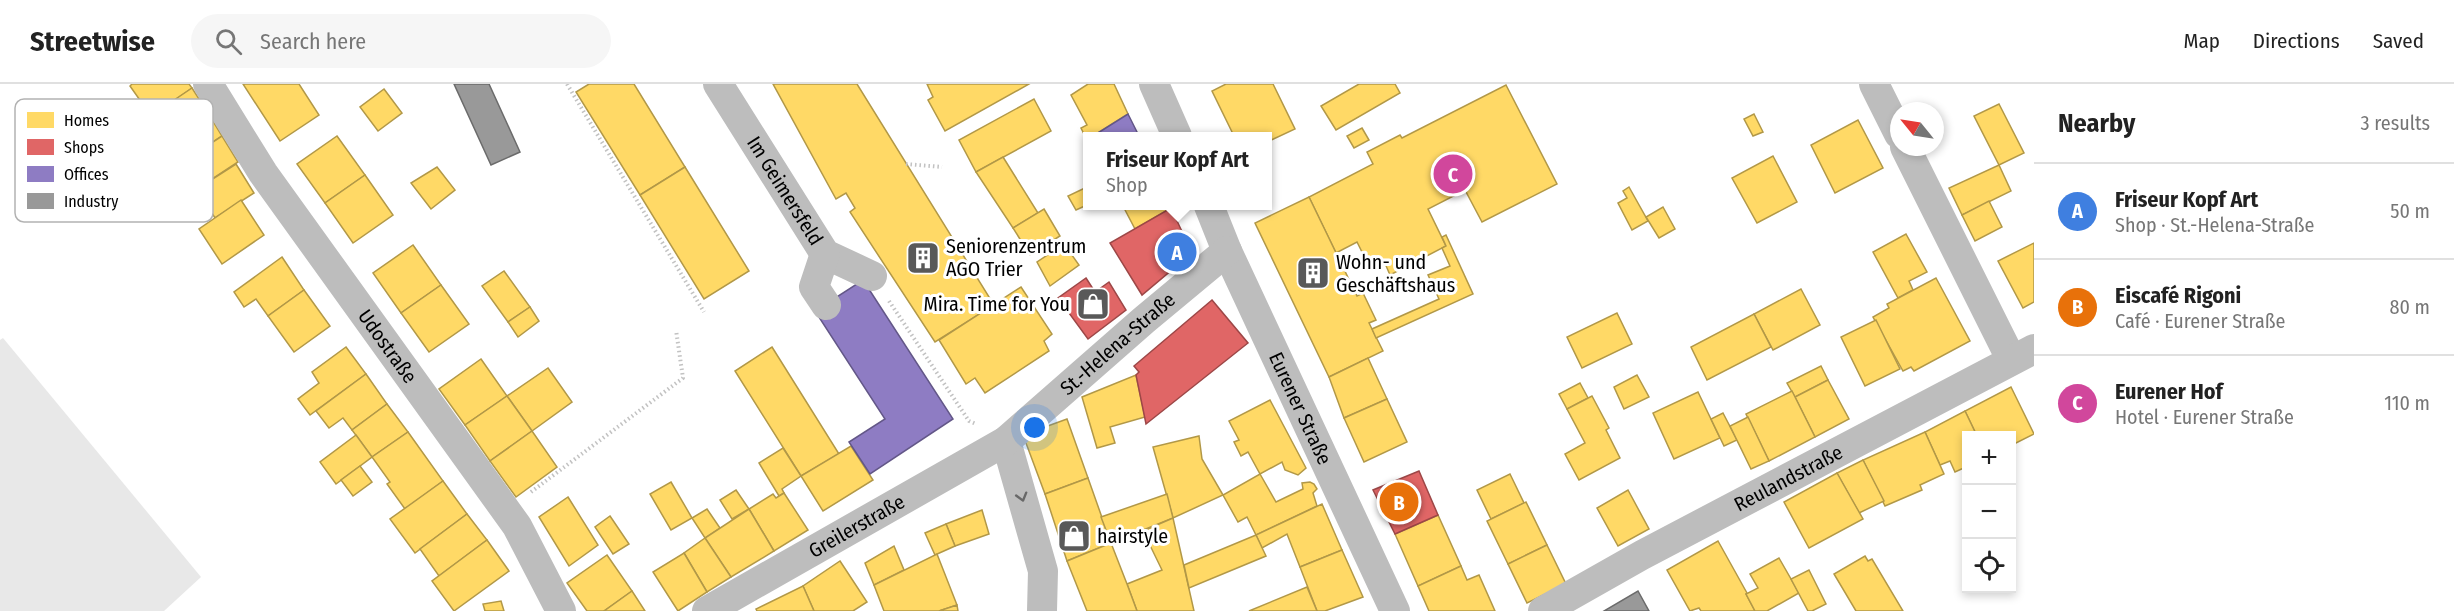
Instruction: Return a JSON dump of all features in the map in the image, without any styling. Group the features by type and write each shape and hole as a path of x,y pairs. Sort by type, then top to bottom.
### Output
{"street":[{"name":"Udostraße","path":"208,84 262,173 517,526 561,611"},
{"name":"Im Geimersfeld","path":"718,84 825,254 872,276"},
{"path":"1154,84 1175,132"},
{"path":"1874,84 1890,116"},
{"path":"1910,156 2023,354"},
{"name":"Eurener Straße","path":"1211,210 1227,251 1395,611"},
{"name":"St.-Helena-Straße","path":"1006,441 1227,251"},
{"path":"825,254 814,287 826,305"},
{"name":"Reulandstraße","path":"1543,611 1642,555 2023,354"},
{"path":"1006,441 1043,570 1042,611"},
{"name":"Greilerstraße","path":"707,611 1006,441"}],"path":[{"path":"567,84 704,312"},
{"path":"906,164 942,167"},
{"path":"872,276 969,421 1006,441"},
{"path":"506,510 683,378 676,330"}],"shaded area":[{"path":"3,338 201,577 164,611 0,611 0,340"}],"building: Homes":[{"path":"132,84 189,84 192,88 176,99 139,99 130,86"},
{"path":"243,84 299,84 319,115 280,141"},
{"path":"589,84 634,84 685,167 640,195 576,92"},
{"name":"Seniorenzentrum AGO Trier","path":"773,84 857,84 994,305 935,342 850,212 855,208 846,193 836,199"},
{"path":"927,84 1029,84 945,131 928,100 933,97"},
{"path":"1088,84 1114,84 1128,114 1099,132 1083,132 1081,128 1087,125 1071,95"},
{"path":"1226,84 1273,84 1295,129 1272,140 1272,132 1232,132 1212,91"},
{"path":"1359,84 1395,84 1400,93 1336,130 1321,106"},
{"path":"1506,85 1557,184 1482,222 1465,190 1428,209 1446,246 1390,275 1384,261 1370,268 1357,242 1336,253 1309,197 1373,164 1367,152 1400,135 1402,138"},
{"path":"192,88 199,99 176,99"},
{"path":"384,89 402,113 378,131 360,107"},
{"path":"1034,99 1051,131 976,172 959,140"},
{"path":"1999,104 2024,153 1999,165 1974,116"},
{"path":"1754,114 1763,132 1753,136 1744,119"},
{"path":"1858,120 1883,168 1835,193 1811,145"},
{"path":"213,121 222,136 213,142"},
{"path":"1362,128 1369,140 1354,148 1347,136"},
{"path":"222,136 238,162 213,178 213,142"},
{"path":"337,136 365,175 325,203 297,164"},
{"path":"1773,156 1797,202 1757,223 1732,178"},
{"path":"1003,157 1038,213 1013,228 976,172"},
{"path":"236,164 254,193 215,218 213,215 213,179"},
{"path":"1999,165 2011,191 1962,215 1949,188"},
{"path":"437,167 455,190 431,209 411,183"},
{"path":"685,167 749,271 704,299 640,195"},
{"path":"365,175 393,215 353,243 325,203"},
{"path":"1629,187 1648,221 1632,230 1618,203 1627,198 1623,191"},
{"path":"1083,189 1083,207 1076,210 1068,196"},
{"name":"Wohn- und Geschäftshaus","path":"1309,197 1357,296 1363,293 1376,320 1369,323 1383,351 1329,377 1255,223"},
{"path":"241,200 264,235 222,264 199,229 213,222 213,219"},
{"path":"1989,201 2002,227 1975,241 1962,215"},
{"path":"1663,207 1675,229 1659,238 1646,217"},
{"path":"1044,209 1060,236 1030,255 1013,228"},
{"path":"1125,210 1168,210 1135,229"},
{"path":"1906,234 1927,272 1909,281 1913,290 1898,298 1873,252"},
{"path":"1446,235 1473,294 1376,338 1372,329 1439,299 1428,275 1450,266 1442,248 1446,246 1442,237"},
{"path":"2034,243 2034,302 2023,308 1998,261"},
{"path":"1064,244 1079,265 1050,286 1037,262"},
{"path":"413,245 441,285 401,313 373,273"},
{"path":"282,257 304,290 268,316 256,299 244,307 234,292"},
{"path":"504,271 530,307 508,322 482,286"},
{"path":"1936,278 1970,341 1914,371 1911,367 1903,371 1873,317 1889,308 1887,304"},
{"path":"441,285 469,324 429,352 401,313"},
{"path":"1021,287 1052,334 1044,341 1049,351 985,393 975,378 966,384 939,340"},
{"path":"1801,289 1820,325 1773,350 1754,314"},
{"path":"304,290 330,326 294,352 268,316"},
{"path":"530,307 539,321 518,337 508,322"},
{"path":"1617,313 1632,344 1582,368 1567,337"},
{"path":"1754,314 1771,347 1707,380 1691,347"},
{"path":"1876,320 1900,369 1865,386 1841,337"},
{"path":"346,347 366,374 310,415 298,399 319,383 312,372"},
{"path":"772,347 839,454 801,476 735,371"},
{"path":"1368,358 1387,399 1344,418 1329,377"},
{"path":"481,359 507,396 465,425 439,389"},
{"path":"1821,366 1828,380 1795,397 1787,383"},
{"path":"548,368 572,402 532,431 507,396"},
{"path":"366,374 387,404 352,430 343,418 329,428 316,411"},
{"path":"1136,375 1145,417 1110,427 1115,443 1097,448 1082,397"},
{"path":"1637,375 1649,397 1624,409 1614,387"},
{"path":"1828,380 1849,419 1815,437 1795,397"},
{"path":"1580,383 1588,398 1567,409 1559,394"},
{"path":"2011,387 2034,434 2016,443 2016,431 1975,431 1965,411"},
{"path":"1792,391 1815,437 1769,461 1746,414"},
{"path":"1698,392 1720,438 1674,459 1653,413"},
{"path":"507,396 532,431 490,461 465,425"},
{"path":"1592,396 1609,428 1606,430 1620,458 1579,480 1565,454 1585,443 1567,409"},
{"path":"1387,399 1407,442 1364,462 1344,418"},
{"path":"1270,400 1306,468 1298,475 1285,470 1282,462 1260,474 1248,452 1241,456 1234,442 1239,440 1229,421"},
{"path":"387,404 408,432 372,457 352,430"},
{"path":"1965,411 1975,431 1962,431 1962,469 1955,472 1950,461 1940,465 1925,432"},
{"path":"1723,413 1737,440 1724,446 1711,419"},
{"path":"1748,417 1769,461 1751,469 1730,426"},
{"path":"1067,419 1088,478 1045,494 1023,435"},
{"path":"532,431 557,467 516,497 490,461"},
{"path":"408,432 443,481 405,509 387,484 390,482 372,457"},
{"path":"1925,432 1944,474 1920,485 1922,490 1885,506 1863,460"},
{"path":"356,435 372,457 336,484 320,462"},
{"path":"1199,436 1202,459 1223,495 1173,518 1153,447"},
{"path":"851,446 873,480 823,511 801,476"},
{"path":"783,448 801,476 782,489 784,493 779,496 759,463"},
{"path":"1863,460 1884,501 1859,513 1837,473"},
{"path":"360,466 372,482 353,496 341,480"},
{"path":"1837,473 1863,519 1809,548 1784,502"},
{"path":"1260,474 1276,502 1303,489 1302,483 1314,484 1317,489 1313,493 1317,506 1256,535 1247,517 1238,522 1223,495"},
{"path":"1510,474 1524,503 1491,519 1477,490"},
{"path":"1088,478 1111,543 1067,561 1045,494"},
{"path":"443,481 467,514 415,553 390,519"},
{"path":"671,482 692,518 671,530 650,494"},
{"path":"736,490 749,509 732,519 720,500"},
{"path":"1628,490 1649,529 1618,546 1597,508"},
{"path":"784,493 808,530 774,551 749,509 773,494 776,498"},
{"path":"1167,494 1173,518 1111,543 1101,517"},
{"path":"568,497 598,545 569,566 539,517"},
{"path":"1526,502 1547,545 1508,564 1487,521"},
{"path":"1322,504 1342,550 1300,567 1287,534 1262,548 1256,535"},
{"path":"707,509 720,528 705,538 692,518"},
{"path":"749,509 774,551 731,577 705,538"},
{"path":"982,510 989,534 955,546 946,524"},
{"path":"467,514 487,540 439,576 420,549"},
{"path":"1438,515 1461,566 1418,586 1395,534"},
{"path":"610,516 629,544 613,554 595,527"},
{"path":"1173,518 1194,611 1137,611 1127,584 1162,570 1143,531"},
{"path":"946,524 955,546 935,555 925,533"},
{"path":"1256,535 1266,556 1189,588 1184,565"},
{"path":"705,538 731,577 707,592 684,553"},
{"path":"487,540 509,571 454,611 432,581"},
{"path":"1718,541 1755,611 1701,611 1699,608 1690,611 1667,570"},
{"path":"1111,543 1137,611 1087,611 1067,561"},
{"path":"1547,545 1566,584 1527,603 1508,564"},
{"path":"894,546 904,570 874,585 865,563"},
{"path":"1342,550 1363,597 1325,611 1317,611 1300,567"},
{"path":"684,553 707,592 678,611 653,572"},
{"path":"937,554 957,605 939,611 884,611 874,585"},
{"path":"607,555 632,591 604,611 587,611 567,583"},
{"path":"1865,556 1868,561 1872,559 1903,611 1856,611 1834,574"},
{"path":"1779,558 1799,593 1767,611 1755,611 1746,594 1758,588 1750,574"},
{"path":"840,561 867,602 853,611 814,611 803,586"},
{"path":"1461,566 1467,580 1479,575 1495,611 1429,611 1418,586"},
{"path":"1809,570 1826,604 1812,611 1808,611 1791,579"},
{"path":"803,586 814,611 757,611 756,609"},
{"path":"1307,587 1317,611 1249,611"},
{"path":"632,591 645,611 604,611"},
{"path":"501,601 504,611 485,611 483,604"},
{"path":"957,605 958,611 939,611"}],"building: Shops":[{"path":"1168,210 1172,210 1192,253 1142,295 1110,243"},
{"name":"Mira. Time for You","path":"1086,278 1095,292 1109,282 1126,310 1088,339 1058,298"},
{"path":"1212,300 1248,343 1146,424 1136,375 1139,372 1134,366"},
{"path":"1419,471 1438,515 1395,534 1373,490"}],"building: Offices":[{"path":"1128,114 1137,132 1099,132"},
{"path":"863,280 953,419 870,474 849,442 885,419 815,311"}],"building: Industry":[{"path":"454,84 489,84 520,152 491,165"},
{"path":"1638,591 1649,611 1604,611"}],"place":[{"name":"Eurener Hof","path":"1453,174"},
{"name":"Friseur Kopf Art","path":"1177,252"},
{"name":"Seniorenzentrum AGO Trier","path":"923,258"},
{"name":"Wohn- und Geschäftshaus","path":"1313,273"},
{"name":"Mira. Time for You","path":"1093,304"},
{"name":"Eiscafé Rigoni","path":"1399,502"},
{"name":"hairstyle","path":"1074,536"}]}
